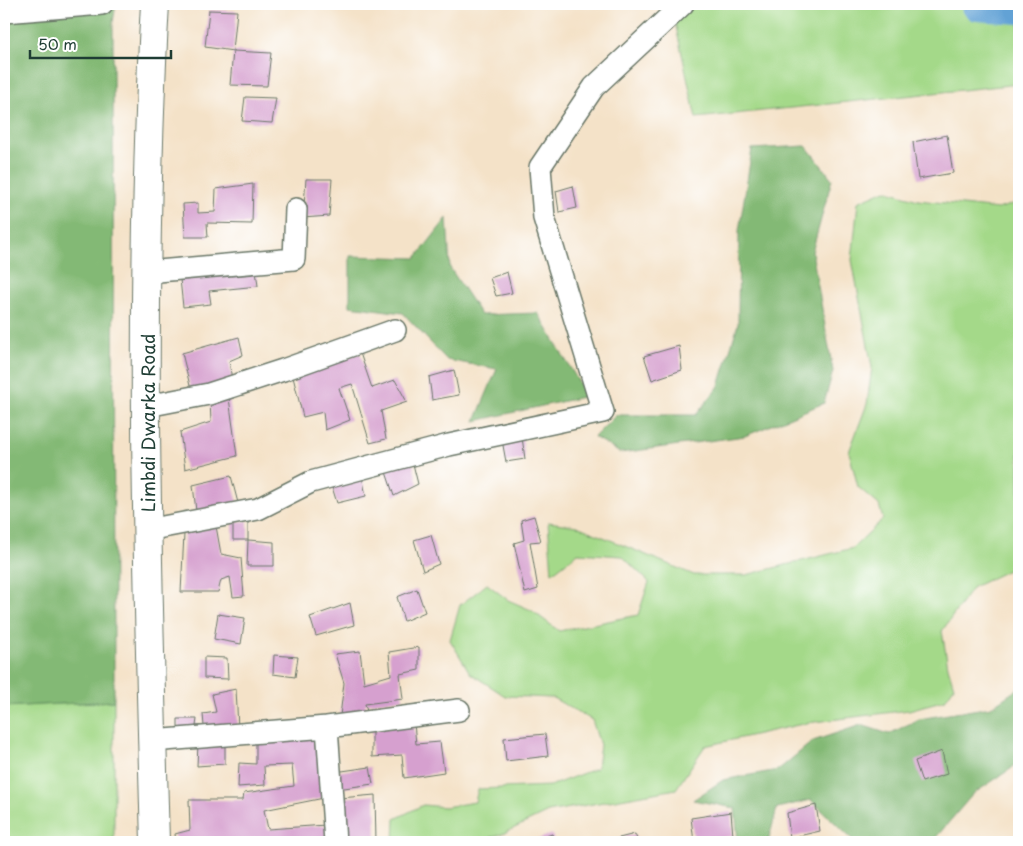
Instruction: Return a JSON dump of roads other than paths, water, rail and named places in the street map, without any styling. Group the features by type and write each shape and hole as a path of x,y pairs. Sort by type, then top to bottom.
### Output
{"street":[{"path":"4,12 102,4"},
{"name":"Limbdi Dwarka Road","path":"155,4 149,114 146,530 155,842"},
{"path":"146,530 258,509 311,482 449,444 603,412 544,218 540,167 594,87 683,4"},
{"path":"147,272 294,259 296,210"},
{"path":"147,406 209,394 395,330"},
{"path":"152,741 327,727 460,710"},
{"path":"327,727 335,842"}],"waterway":[{"path":"978,4 1019,7"}]}
